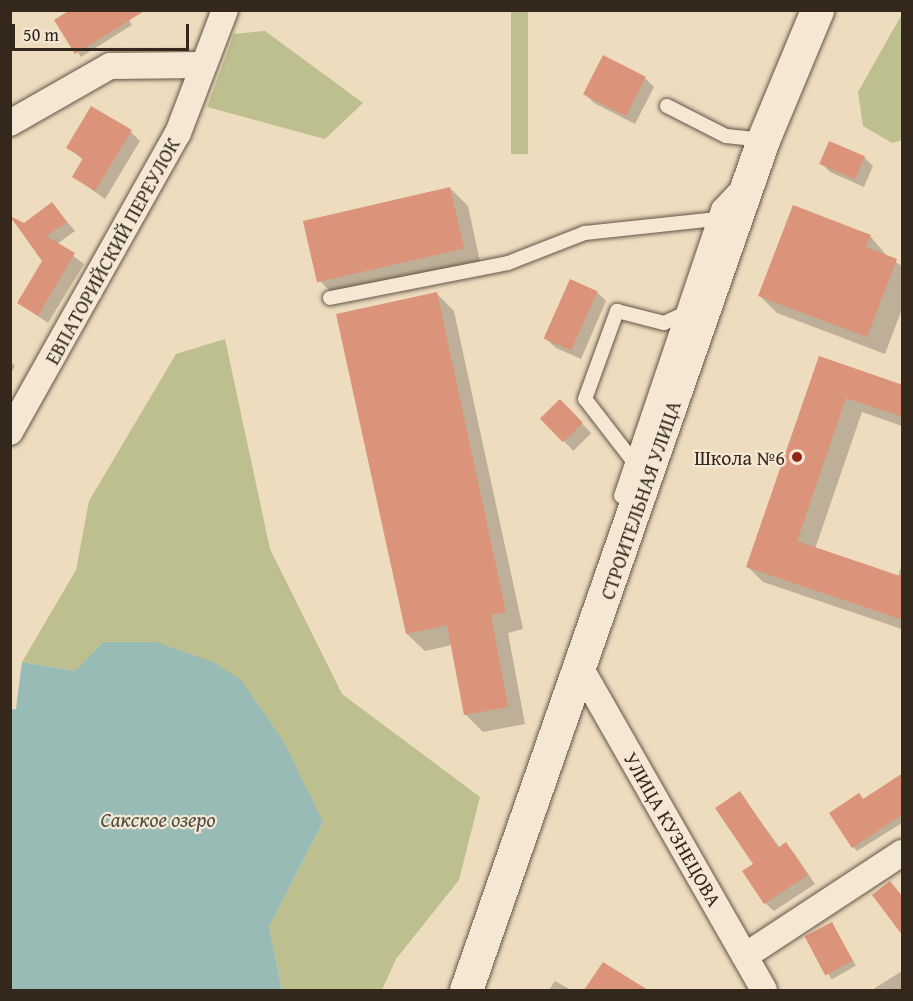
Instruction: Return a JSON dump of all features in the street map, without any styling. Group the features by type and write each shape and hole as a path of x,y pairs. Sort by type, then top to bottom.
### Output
{"street":[{"name":"ЕВПАТОРИЙСКИЙ ПЕРЕУЛОК","path":"10,432 178,133 201,65 225,10"},
{"name":"СТРОИТЕЛЬНАЯ УЛИЦА","path":"466,990 581,669 758,155 817,10"},
{"path":"10,123 110,66 201,65"},
{"name":"УЛИЦА КУЗНЕЦОВА","path":"581,669 764,990"},
{"path":"745,956 902,854"}],"lane":[{"path":"616,511 719,207 758,155 667,106"},
{"path":"330,298 508,263 585,234 715,219"},
{"path":"633,461 585,399 617,311 664,323 681,315"},
{"path":"606,541 611,583"}],"green space":[{"path":"511,11 528,11 528,154 511,154"},
{"path":"902,14 902,140 892,143 863,126 858,92"},
{"path":"265,31 363,103 325,139 207,107 234,34"},
{"path":"225,339 270,549 342,694 480,797 459,880 396,959 382,990 282,990 269,927 323,822 156,642 103,642 75,671 22,662 76,570 89,501 176,354"}],"water":[{"name":"Сакское озеро","path":"103,642 156,642 213,662 241,680 284,742 323,822 269,927 282,990 11,990 10,710 16,709 22,662 75,671"}],"building":[{"path":"70,10 146,10 75,54 54,20"},
{"path":"603,55 646,77 626,116 583,94"},
{"path":"91,106 132,130 95,191 72,177 83,158 66,148"},
{"path":"829,141 865,156 855,179 819,164"},
{"path":"450,187 464,248 317,282 303,221"},
{"path":"52,202 67,222 46,236 75,253 38,316 17,303 42,261 10,216 24,223"},
{"path":"793,205 871,235 866,247 897,259 867,337 758,296"},
{"path":"570,279 597,291 571,351 544,338"},
{"path":"437,292 506,612 491,615 508,707 464,715 447,625 406,634 336,314"},
{"path":"819,356 903,385 903,417 846,398 797,541 903,577 903,620 746,567"},
{"path":"560,399 583,423 563,442 540,418"},
{"path":"903,773 903,814 852,848 829,813 859,793 863,799"},
{"path":"740,791 778,848 786,842 808,875 764,904 742,871 753,864 715,808"},
{"path":"890,881 903,897 903,936 872,895"},
{"path":"832,922 853,961 825,975 805,937"},
{"path":"603,962 648,990 584,990"}],"place":[{"name":"Школа №6","path":"797,457"}]}
